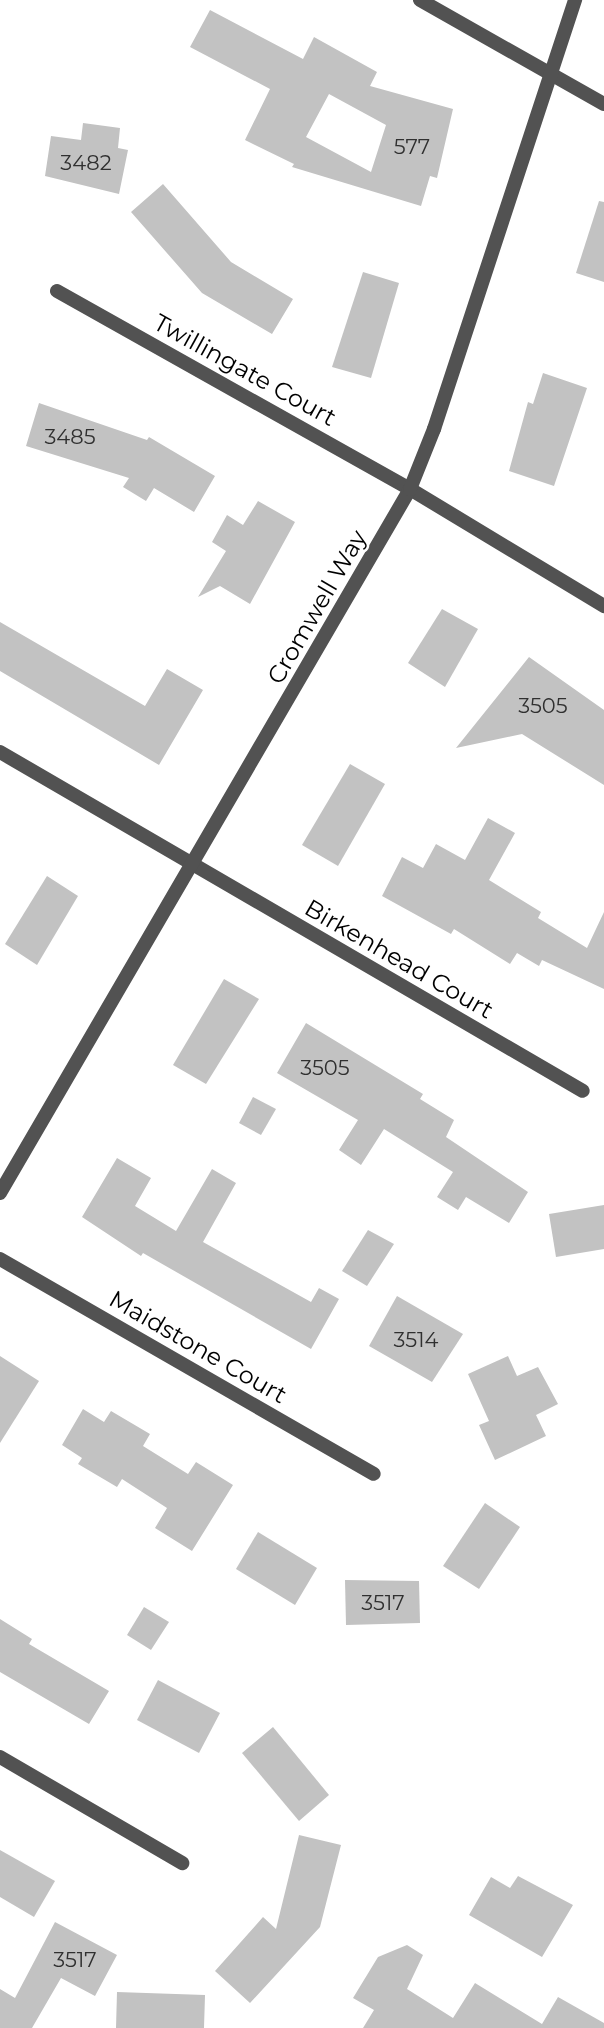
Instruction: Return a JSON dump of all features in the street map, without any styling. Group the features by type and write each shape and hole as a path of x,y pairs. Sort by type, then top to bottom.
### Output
{"street":[{"path":"420,0 604,104"},
{"name":"Cromwell Way","path":"0,1193 193,866 410,489 434,429 575,0"},
{"name":"Twillingate Court","path":"57,291 410,489 604,606"},
{"name":"Birkenhead Court","path":"0,752 583,1091"},
{"name":"Maidstone Court","path":"0,1259 374,1474"},
{"path":"0,1757 182,1863"}],"building":[{"path":"210,10 303,59 314,37 377,72 370,86 453,109 437,178 430,176 421,206 292,167 294,164 245,140 270,89 190,47","holes":["329,94 386,125 371,172 306,137"]},
{"path":"83,123 120,128 118,148 128,150 119,194 45,176 51,136 81,140"},
{"path":"163,184 231,262 293,299 272,334 202,293 131,212"},
{"path":"599,201 604,202 604,282 576,273"},
{"path":"363,272 399,283 371,378 332,367"},
{"path":"543,373 587,388 554,486 509,471 528,402 533,404"},
{"path":"39,403 147,440 149,437 215,476 194,512 154,488 146,501 123,487 129,478 26,446"},
{"path":"258,501 295,522 250,604 220,586 198,597 226,551 212,542 227,515 243,525"},
{"path":"442,609 478,629 445,687 408,663"},
{"path":"0,622 145,706 167,669 203,690 159,765 0,671"},
{"path":"529,657 604,710 604,785 522,734 456,748"},
{"path":"350,764 385,784 338,866 302,845"},
{"path":"488,818 515,833 489,880 541,912 538,918 587,948 604,912 604,989 542,960 539,966 517,953 510,964 454,929 451,934 382,896 402,857 423,868 436,844 465,860"},
{"path":"47,876 78,896 37,965 5,944"},
{"path":"224,979 259,999 206,1084 173,1065"},
{"path":"306,1023 423,1094 420,1099 454,1120 446,1137 528,1192 509,1223 466,1197 458,1210 437,1197 453,1172 384,1129 361,1165 339,1150 358,1120 277,1073"},
{"path":"253,1097 276,1109 261,1135 239,1123"},
{"path":"117,1158 151,1178 135,1206 176,1231 212,1169 236,1183 203,1242 311,1302 319,1288 339,1299 311,1349 143,1253 141,1256 82,1217"},
{"path":"604,1205 604,1249 556,1257 549,1214"},
{"path":"368,1230 394,1244 367,1286 342,1271"},
{"path":"397,1296 463,1334 432,1382 369,1346"},
{"path":"0,1356 39,1381 0,1443"},
{"path":"508,1356 517,1376 538,1367 558,1404 536,1415 546,1436 495,1460 479,1425 489,1421 468,1374"},
{"path":"83,1409 104,1422 111,1411 150,1434 143,1446 188,1474 196,1462 233,1485 192,1551 155,1528 167,1508 122,1479 117,1487 78,1464 82,1458 62,1445"},
{"path":"485,1503 520,1527 479,1589 443,1566"},
{"path":"258,1532 317,1568 295,1605 236,1569"},
{"path":"345,1580 419,1581 420,1623 346,1625"},
{"path":"144,1607 169,1622 151,1650 127,1635"},
{"path":"0,1619 32,1639 29,1644 109,1691 89,1724 0,1672"},
{"path":"158,1680 220,1713 199,1753 137,1720"},
{"path":"273,1727 329,1795 299,1821 242,1753"},
{"path":"299,1835 341,1845 320,1927 250,2003 215,1971 263,1917 276,1929"},
{"path":"0,1850 55,1881 34,1917 0,1897"},
{"path":"518,1876 573,1905 542,1957 469,1915 491,1877 510,1888"},
{"path":"55,1922 117,1955 95,1996 61,1978 32,2028 0,2028 0,1989 15,1998"},
{"path":"407,1945 423,1955 407,1989 453,2018 475,1983 542,2024 558,1997 604,2023 604,2028 363,2028 374,2010 353,1998 378,1957"},
{"path":"117,1992 205,1995 204,2028 116,2028"}]}
